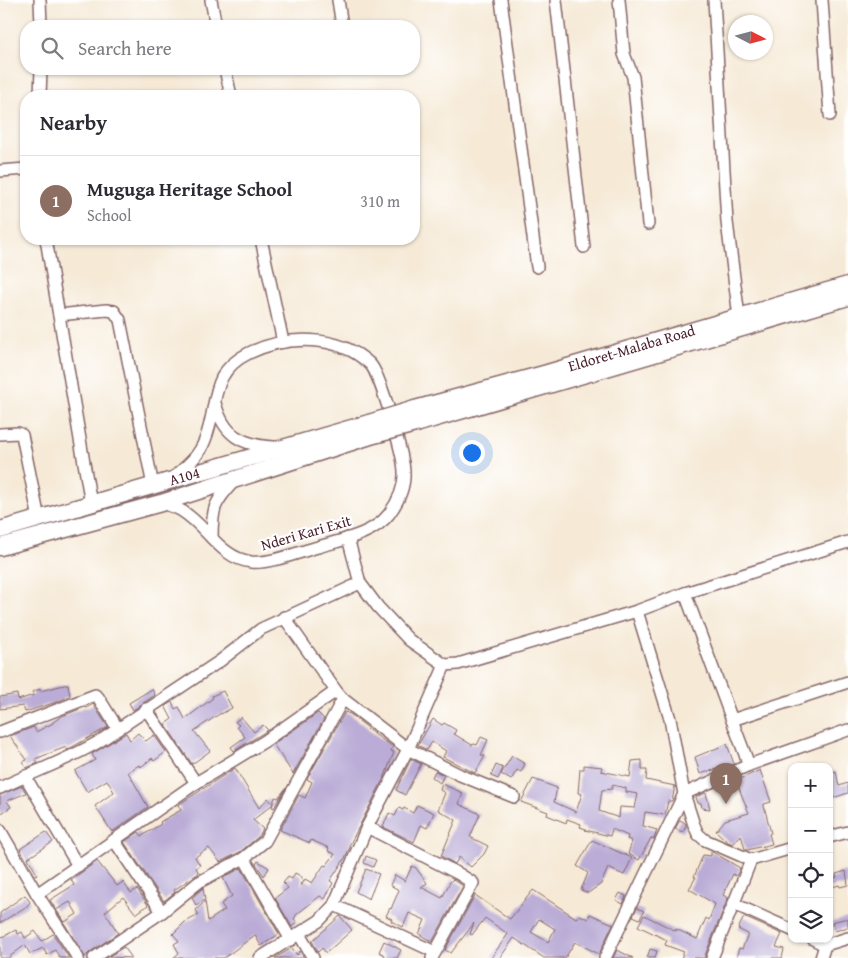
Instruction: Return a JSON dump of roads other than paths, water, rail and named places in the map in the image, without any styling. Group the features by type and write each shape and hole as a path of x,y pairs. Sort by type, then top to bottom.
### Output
{"highway":[{"name":"Eldoret-Malaba Road","path":"417,416 544,374 848,285"},
{"name":"Eldoret-Malaba Road","path":"417,416 848,297"},
{"path":"0,547 161,503 235,479 371,429 417,416"},
{"name":"A104","path":"0,530 284,448 371,429"}],"street":[{"path":"40,0 41,20"},
{"path":"211,0 215,20"},
{"path":"338,0 341,20"},
{"path":"501,0 537,267"},
{"path":"556,0 584,247"},
{"path":"619,0 624,54 633,77 648,224"},
{"path":"714,0 727,222 739,317"},
{"path":"822,0 830,115"},
{"path":"40,75 40,90"},
{"path":"226,75 230,90"},
{"path":"0,171 20,169"},
{"path":"47,245 91,504"},
{"path":"59,315 106,310 114,311 117,314 161,484 187,467 198,454 206,438 220,383 224,374 236,360 263,347 283,342 262,245"},
{"name":"Nderi Kari Exit","path":"161,503 182,511 224,550 234,556 256,562 348,538 371,528 386,517 400,496 404,472 389,409 372,366 347,349 333,344 308,340 283,342"},
{"path":"214,402 226,429 240,440 253,445 284,448"},
{"path":"0,434 18,433 22,435 39,519"},
{"path":"212,538 215,506 235,479"},
{"path":"348,538 360,583 378,607 409,640 445,665 458,664 638,611 685,593 848,542"},
{"path":"0,788 83,751 220,661 261,629 360,583"},
{"path":"685,593 748,765"},
{"path":"638,611 670,719 684,794 698,834 705,840 751,860 788,849"},
{"path":"284,617 340,695 408,749 514,797"},
{"path":"260,958 319,921 334,905 367,826 408,749 445,665"},
{"path":"732,720 848,682"},
{"path":"0,732 95,695 118,729"},
{"path":"37,894 196,783 340,695"},
{"path":"94,958 162,912 199,882 244,858 264,841 340,695"},
{"path":"146,710 196,783"},
{"path":"604,958 684,794 748,765 848,730"},
{"path":"24,776 78,866"},
{"path":"334,905 434,955 473,883 367,826"},
{"path":"0,830 37,894 78,958"},
{"path":"833,836 848,832"},
{"path":"114,840 162,912"},
{"path":"244,858 295,937 312,958"},
{"path":"712,958 751,860"},
{"path":"734,904 788,928"},
{"path":"833,942 848,938"},
{"path":"820,958 828,943"}],"place":[{"name":"Muguga Heritage School","path":"726,804"}]}
